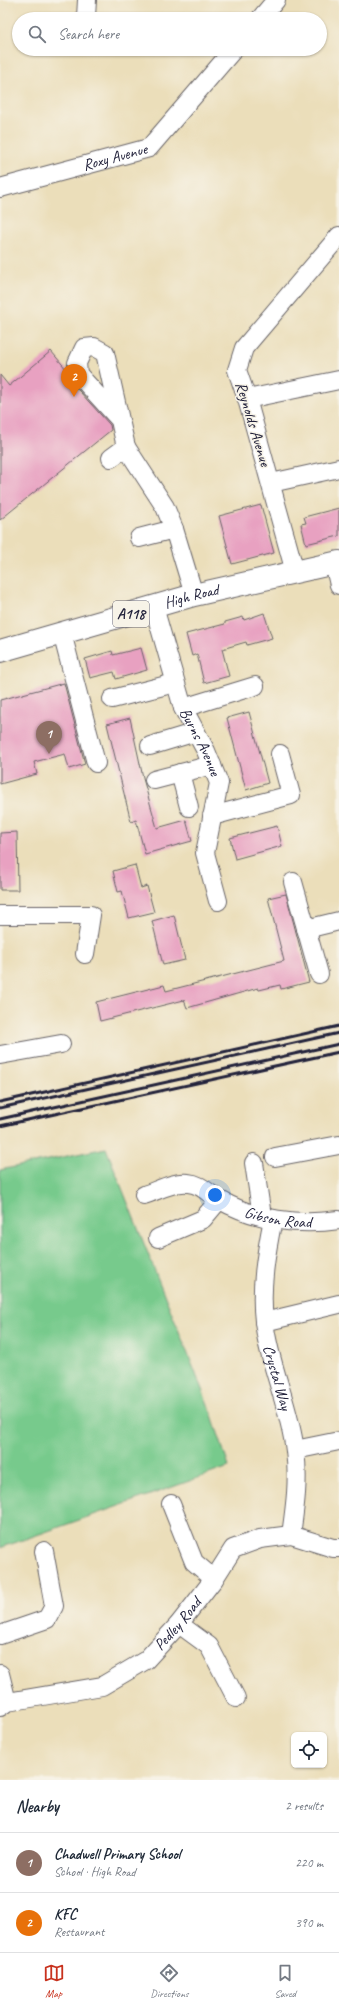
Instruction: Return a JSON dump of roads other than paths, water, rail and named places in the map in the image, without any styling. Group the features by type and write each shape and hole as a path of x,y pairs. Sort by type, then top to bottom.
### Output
{"main road":[{"name":"High Road","path":"0,650 194,596 336,562"}],"street":[{"path":"266,12 276,0"},
{"name":"Roxy Avenue","path":"0,188 149,148 228,56"},
{"name":"Reynolds Avenue","path":"295,572 247,399 237,370 244,348 339,236"},
{"path":"247,399 339,380"},
{"path":"120,420 126,447 165,507 174,529 194,596"},
{"path":"111,458 126,447"},
{"path":"271,483 339,468"},
{"path":"139,538 174,529"},
{"path":"336,562 339,585"},
{"name":"Burns Avenue","path":"154,607 183,708 212,765 219,783 205,853 218,901"},
{"path":"62,633 96,763"},
{"path":"112,699 175,683"},
{"path":"183,708 255,686"},
{"path":"150,746 196,732"},
{"path":"212,816 291,795 280,754"},
{"path":"154,780 212,765"},
{"path":"180,773 189,807"},
{"path":"293,882 319,974"},
{"path":"0,915 90,915 85,954"},
{"path":"306,929 339,921"},
{"path":"0,1055 61,1044"},
{"path":"275,1157 332,1146"},
{"name":"Crystal Way","path":"254,1163 268,1218 262,1297 264,1322 269,1350 295,1450 297,1497 291,1535"},
{"name":"Gibson Road","path":"144,1195 186,1182 198,1184 219,1200 268,1218 300,1222 339,1220"},
{"path":"158,1238 203,1219 219,1200"},
{"path":"264,1322 339,1304"},
{"path":"295,1450 339,1441"},
{"path":"172,1504 194,1562 214,1579"},
{"name":"Pedley Road","path":"3,1704 102,1686 146,1660 179,1624 214,1579 233,1549 260,1539 291,1535 333,1548 339,1548"},
{"path":"0,1635 47,1619 54,1606 44,1552"},
{"path":"179,1624 209,1646 236,1698"},
{"path":"0,1674 3,1704"}],"railway":[{"path":"0,1102 339,1026"},
{"path":"0,1108 339,1033"},
{"path":"0,1119 339,1044"},
{"path":"0,1126 339,1052"}],"place":[{"name":"KFC","path":"74,397"},
{"name":"Chadwell Primary School","path":"49,754"}]}
